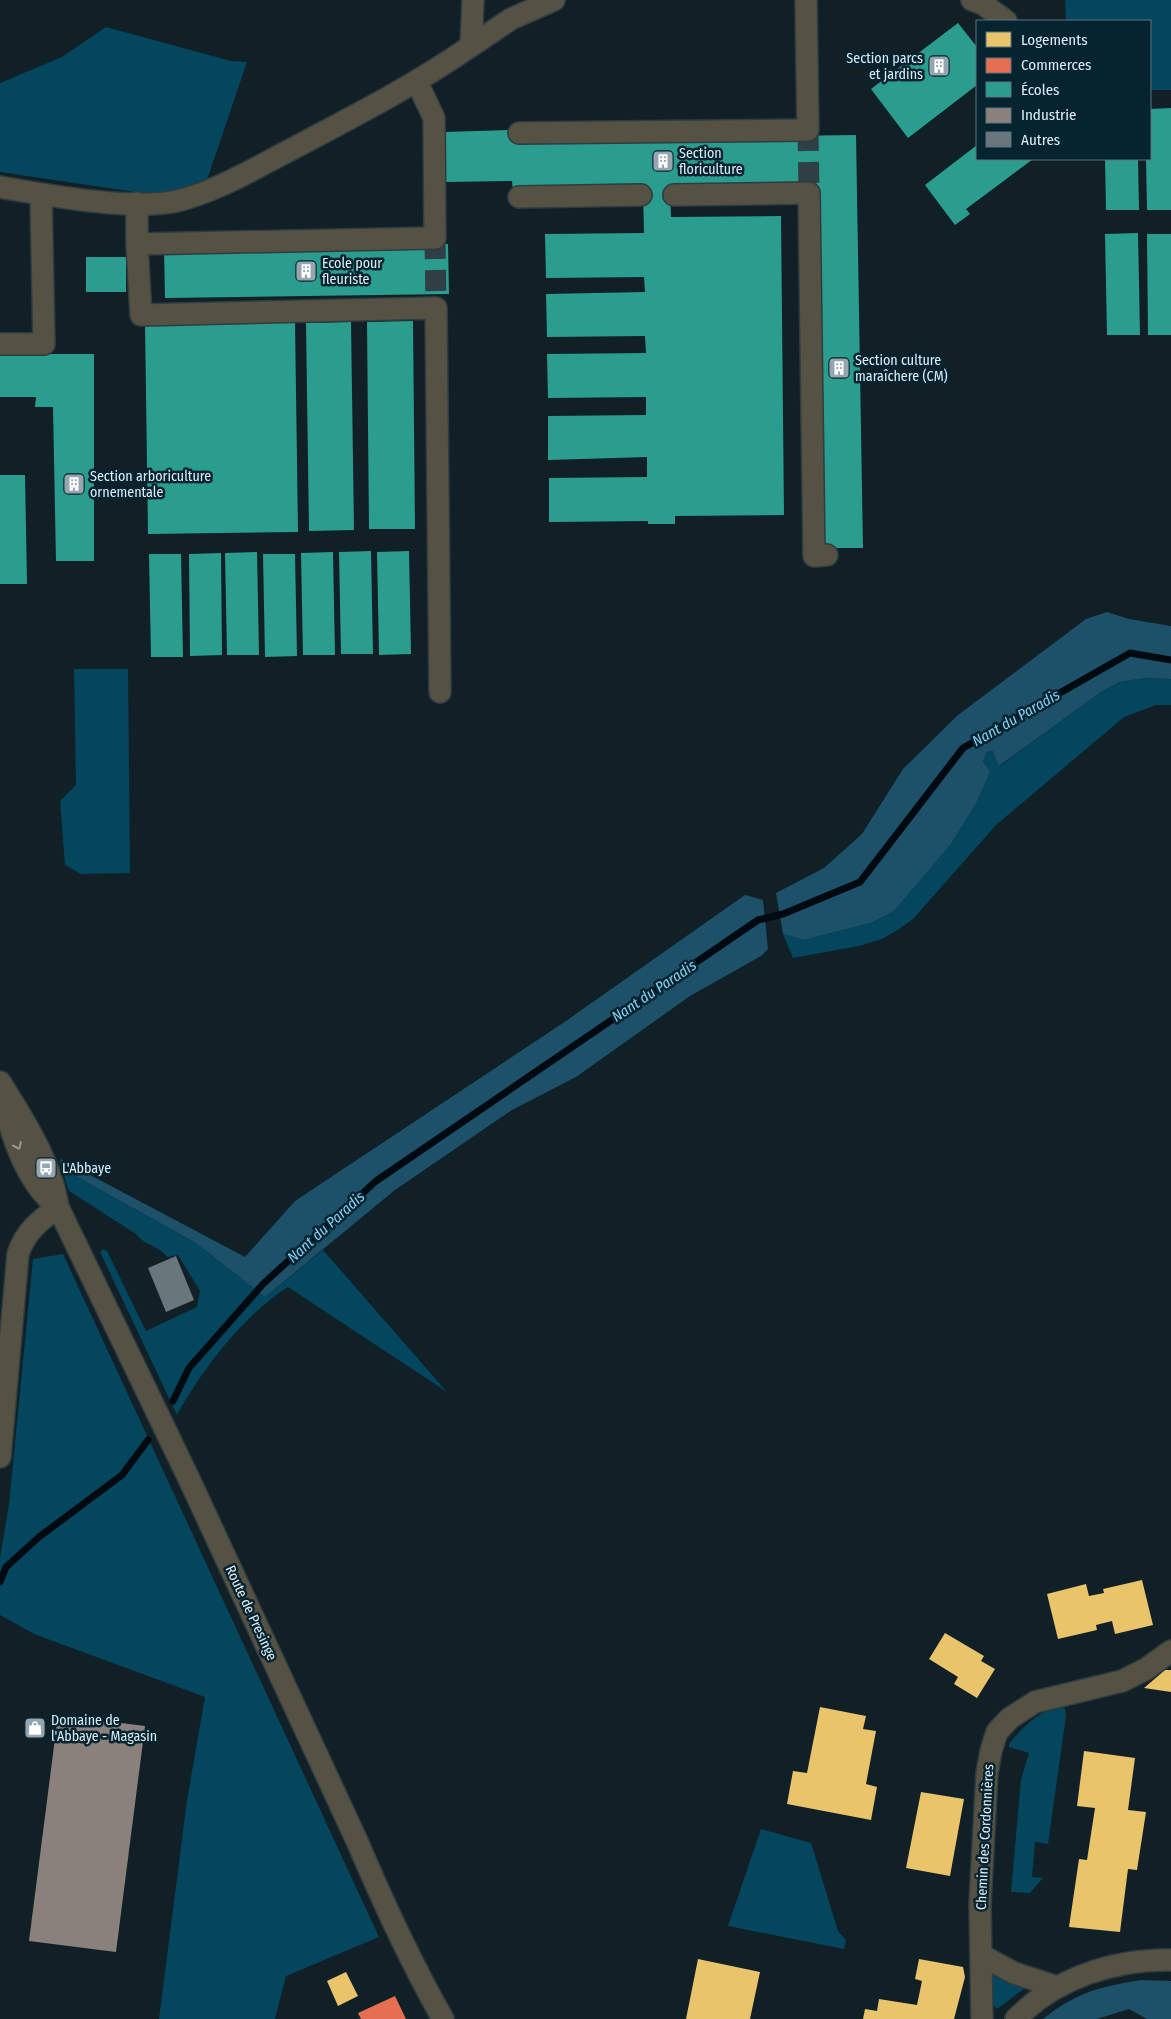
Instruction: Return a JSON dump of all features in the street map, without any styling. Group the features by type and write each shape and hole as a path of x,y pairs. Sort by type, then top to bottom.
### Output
{"street":[{"path":"471,46 473,0"},
{"path":"519,134 808,130 806,0"},
{"path":"972,0 994,11 1005,20"},
{"path":"0,187 41,194 137,203 177,201 214,189 417,82 511,19 542,2"},
{"path":"137,244 435,238 434,118 417,82"},
{"path":"674,195 808,193 814,556 827,556"},
{"path":"0,344 44,344 41,194"},
{"path":"519,197 641,196"},
{"path":"137,203 140,315 436,308 440,692"},
{"name":"Route de Presinge","path":"0,1082 31,1134 55,1188 58,1207 190,1481 357,1841 381,1898 442,2019"},
{"path":"0,1457 7,1306 18,1254 22,1241 34,1226 58,1207"},
{"name":"Chemin des Cordonnières","path":"982,2019 980,1904 987,1773 997,1732 1010,1718 1035,1702 1122,1681 1146,1669 1171,1651"},
{"path":"982,1955 1014,1973 1057,1987"},
{"path":"1016,2019 1029,2005 1057,1987 1114,1966 1171,1960"}],"shaded area":[{"path":"1065,0 1171,0 1171,90 1151,90 1151,20 1066,20"},
{"path":"106,27 231,61 247,62 207,180 172,195 135,192 0,172 0,83 62,57"},
{"path":"1107,612 1129,619 1171,626 1171,679 1145,678 1120,682 1101,692 999,766 993,751 987,752 983,761 990,772 977,802 951,844 894,911 871,923 804,940 783,934 776,893 824,868 862,834 903,769 958,715 1086,619"},
{"path":"74,669 128,669 130,873 81,874 65,865 60,801 76,785"},
{"path":"1145,678 1171,679 1171,705 1156,705 1124,717 996,825 913,919 882,939 859,946 793,958 783,934 804,940 871,923 894,911 951,844 977,802 990,772 983,761 987,752 993,751 1000,766 1101,692 1121,682"},
{"path":"745,895 763,900 768,949 761,956 690,996 576,1077 512,1110 395,1190 265,1297 196,1243 61,1168 60,1159 245,1257 295,1201 563,1023"},
{"path":"61,1168 196,1243 265,1297 323,1250 447,1392 288,1287 256,1312 225,1344 187,1397 177,1415 100,1252 103,1249 107,1251 146,1331 197,1307 200,1291 178,1255 167,1257 136,1234 69,1191"},
{"path":"63,1254 379,1937 286,1976 275,2019 159,2019 187,1800 205,1697 34,1634 0,1615 0,1558 9,1504 33,1259"},
{"path":"1059,1706 1065,1709 1066,1716 1048,1844 1035,1842 1032,1877 1043,1878 1030,1893 1011,1892 1021,1779 1029,1753 1009,1747 1009,1744 1031,1721 1044,1712"},
{"path":"761,1829 811,1843 838,1931 846,1940 844,1949 728,1926"},
{"path":"991,1962 1029,1985 997,2009 992,2004"},
{"path":"1141,1980 1171,1981 1171,2019 1147,2019 1129,2009 1097,2019 1043,2019 1067,2002 1089,1992"}],"building: Logements":[{"path":"1142,1580 1153,1625 1115,1634 1112,1621 1096,1625 1097,1630 1058,1639 1047,1594 1086,1584 1089,1596 1104,1593 1103,1589"},
{"path":"945,1633 984,1656 981,1661 995,1669 977,1698 954,1684 958,1677 929,1659"},
{"path":"1165,1670 1171,1670 1171,1692 1144,1688"},
{"path":"820,1707 866,1716 863,1729 876,1731 866,1784 877,1787 871,1820 787,1804 793,1771 807,1773"},
{"path":"1084,1751 1135,1758 1128,1810 1146,1812 1137,1870 1128,1869 1120,1932 1069,1927 1079,1859 1087,1860 1095,1808 1077,1806"},
{"path":"921,1792 964,1799 950,1876 906,1868"},
{"path":"698,1959 760,1972 750,2019 686,2019"},
{"path":"919,1959 963,1967 965,1977 954,2019 863,2019 865,2009 877,2011 879,1999 917,2005 922,1981 915,1979"},
{"path":"346,1972 358,1996 338,2006 327,1981"}],"building: Commerces":[{"path":"395,1996 406,2019 361,2019 358,2013"}],"building: Écoles":[{"name":"Section parcs et jardins","path":"958,23 976,46 976,86 908,138 871,89"},
{"path":"1171,108 1171,210 1147,210 1146,160 1151,160 1151,109"},
{"path":"512,130 512,140 856,135 863,548 820,548 815,188 670,189 671,217 781,216 784,515 675,516 675,524 648,524 648,521 549,522 549,478 647,477 647,457 548,460 548,416 646,415 646,397 548,398 547,354 646,353 645,336 547,337 546,294 645,292 644,277 546,278 545,234 644,233 643,189 513,192 512,181 445,182 444,132"},
{"path":"976,146 976,160 1032,160 966,209 970,214 955,225 925,185"},
{"path":"1105,160 1138,160 1139,210 1106,210"},
{"path":"1138,233 1140,335 1107,335 1105,234"},
{"path":"1147,234 1171,234 1171,335 1148,335"},
{"name":"Ecole pour fleuriste","path":"448,244 449,294 165,298 164,249"},
{"path":"86,257 126,257 126,292 86,292"},
{"path":"413,321 415,529 369,529 367,322"},
{"path":"295,322 298,532 148,534 145,324"},
{"path":"351,322 354,530 309,531 306,323"},
{"name":"Section arboriculture ornementale","path":"0,354 94,354 94,561 56,561 53,407 35,407 36,397 0,397"},
{"path":"0,475 25,475 27,584 0,584"},
{"path":"371,551 373,654 341,654 339,552"},
{"path":"409,551 411,654 379,655 377,552"},
{"path":"257,552 259,655 227,655 225,553"},
{"path":"333,552 335,655 303,655 301,553"},
{"path":"221,553 222,655 190,656 189,554"},
{"path":"149,554 181,554 183,657 151,657"},
{"path":"263,554 295,554 297,656 265,657"}],"building: Industrie":[{"path":"58,1715 145,1726 116,1952 29,1941"}],"building: Autres":[{"path":"176,1256 194,1300 166,1312 148,1268"}],"waterway":[{"name":"Nant du Paradis","path":"173,1401 189,1368 263,1284 376,1181 758,920 783,914 860,882 963,748 1130,653 1171,660"},
{"name":"Nant du Paradis","path":"0,1582 6,1567 39,1537 122,1475 148,1440"}],"tunnel":[{"path":"808,130 809,193"},
{"path":"435,238 436,308"}],"place":[{"name":"Section parcs et jardins","path":"939,66"},
{"name":"Section floriculture","path":"663,161"},
{"name":"Ecole pour fleuriste","path":"306,271"},
{"name":"Section culture maraîchere (CM)","path":"839,368"},
{"name":"Section arboriculture ornementale","path":"74,484"},
{"name":"L'Abbaye","path":"46,1168"},
{"name":"Domaine de l'Abbaye - Magasin","path":"35,1728"}]}
